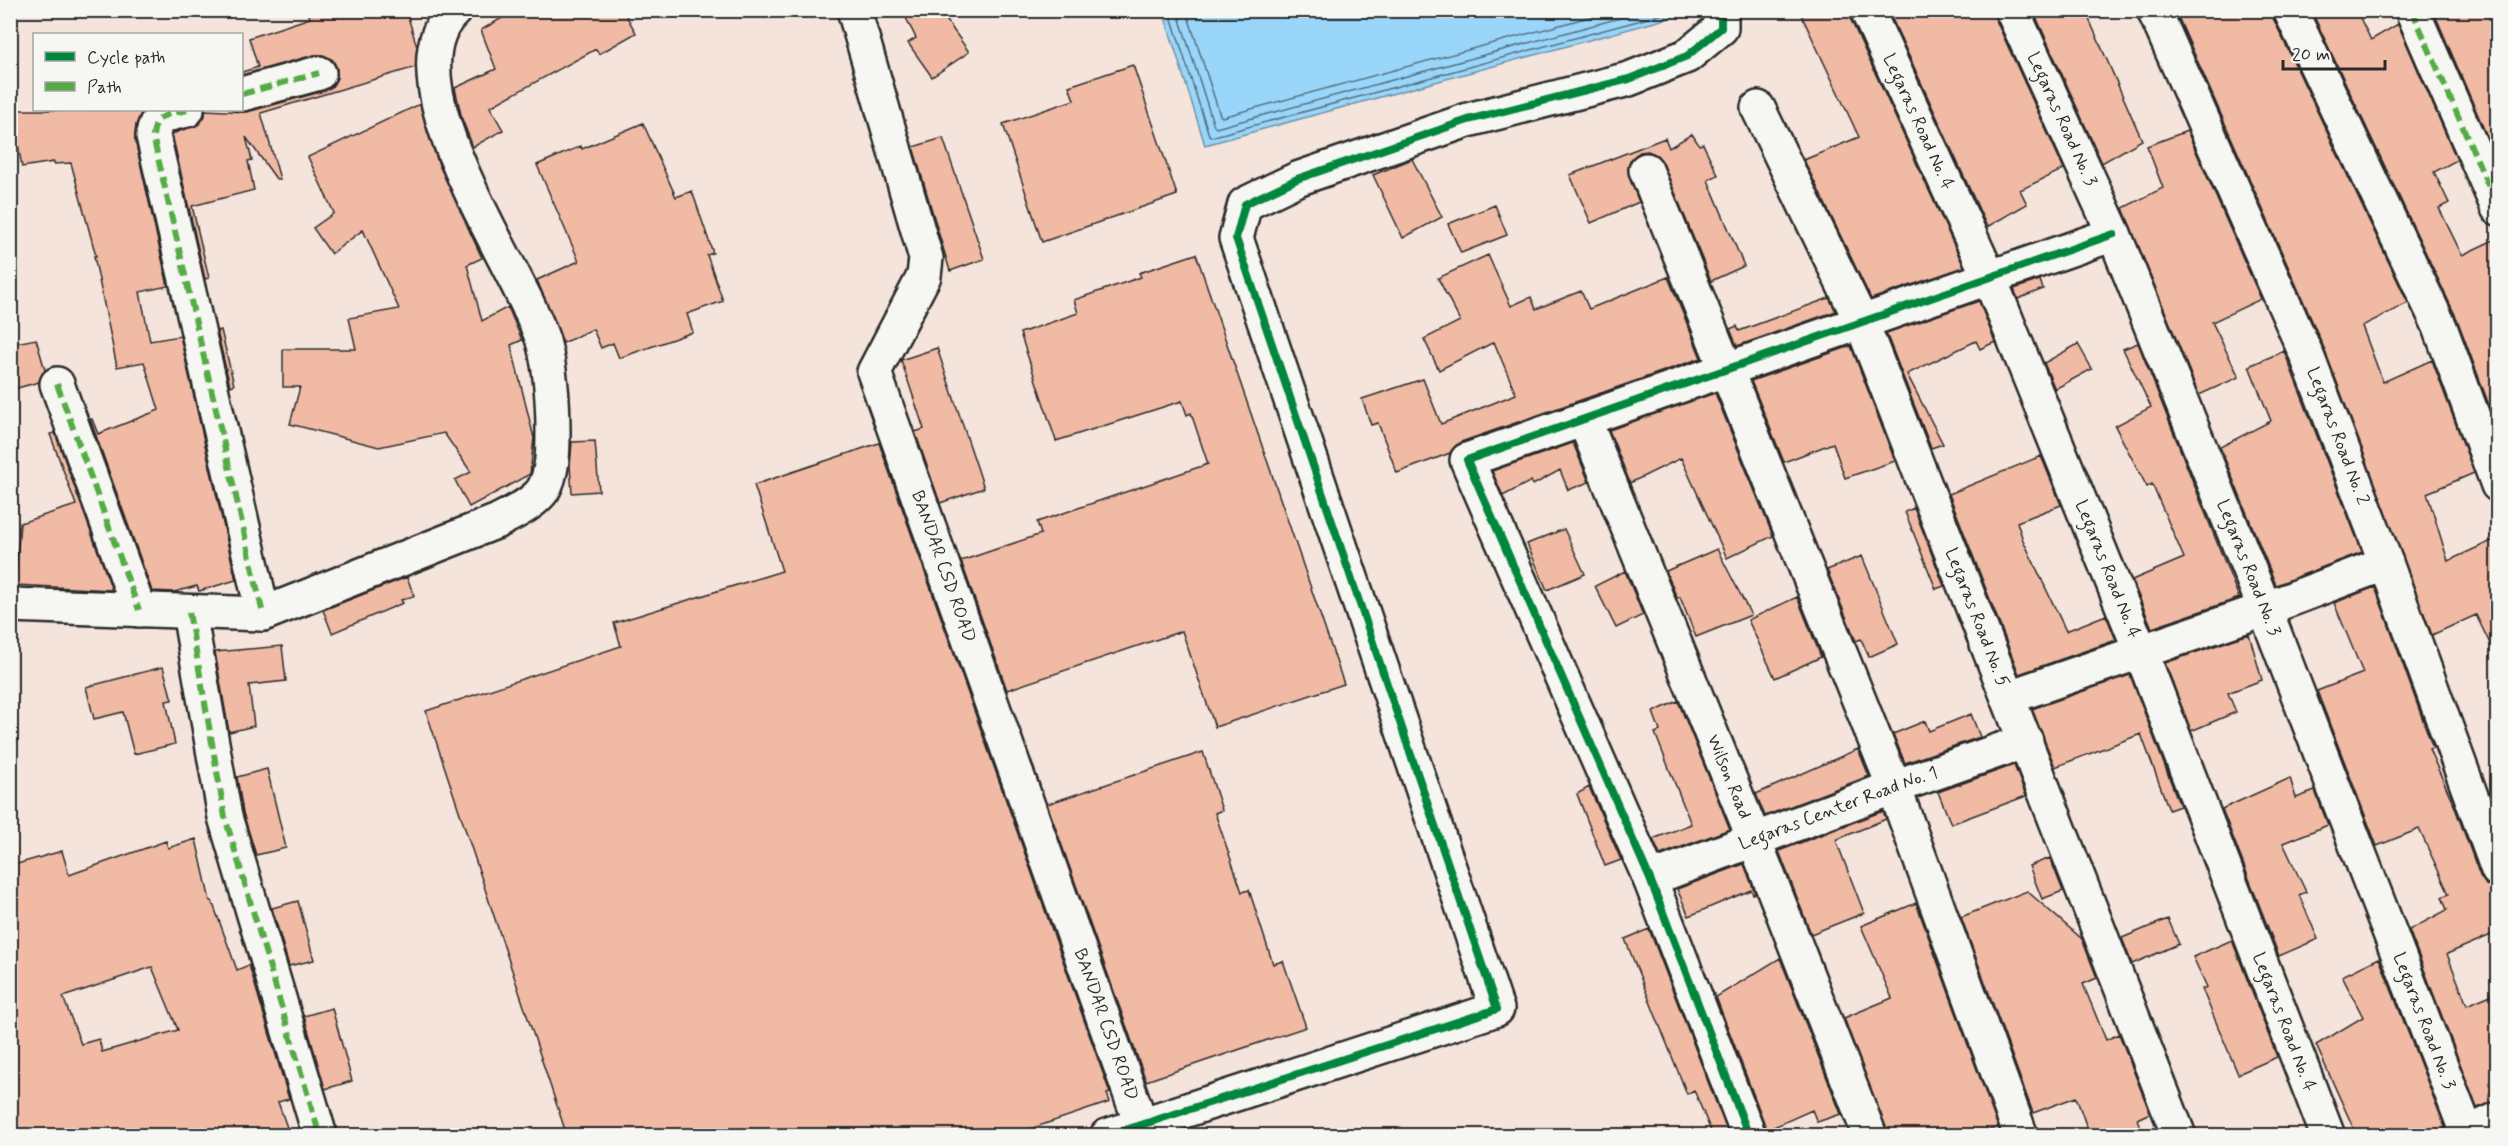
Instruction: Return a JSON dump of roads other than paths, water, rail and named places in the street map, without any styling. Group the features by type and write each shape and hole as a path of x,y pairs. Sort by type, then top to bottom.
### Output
{"street":[{"path":"10,605 263,614 498,521 523,508 543,490 553,459 553,402 543,342 446,136 435,82 436,36 455,10"},
{"name":"BANDAR CSD ROAD","path":"854,10 926,258 924,276 874,372 1141,1124"},
{"path":"1107,1136 1497,1009 1236,238 1245,204 1297,179 1468,120 1629,79 1688,56 1721,28 1721,10"},
{"name":"Legaras Road No. 4","path":"1867,10 1989,277 2141,652 2328,1136"},
{"name":"Legaras Road No. 3","path":"2012,10 2114,234 2265,609 2464,1134"},
{"name":"Legaras Road No. 2","path":"2154,10 2307,356 2386,563 2471,802 2498,870"},
{"path":"2290,10 2440,327 2498,485"},
{"path":"2412,10 2498,208"},
{"path":"243,94 319,73"},
{"name":"Legaras Road No. 5","path":"1758,108 1861,321 2179,1136"},
{"path":"183,111 161,117 154,125 153,136 263,614"},
{"path":"1646,170 1724,369 1894,787 2021,1136"},
{"path":"1749,1136 1650,879 1467,460 2114,234"},
{"path":"57,384 139,610"},
{"name":"Wilson Road","path":"1584,419 1754,839 1870,1136"},
{"path":"2009,697 2265,609 2386,563"},
{"path":"189,612 225,817 320,1136"},
{"name":"Legaras Center Road No. 1","path":"1650,879 1894,787 2026,741"},
{"path":"2464,1134 2498,1119"}],"water":[{"path":"1163,10 1695,11 1205,145"}]}
